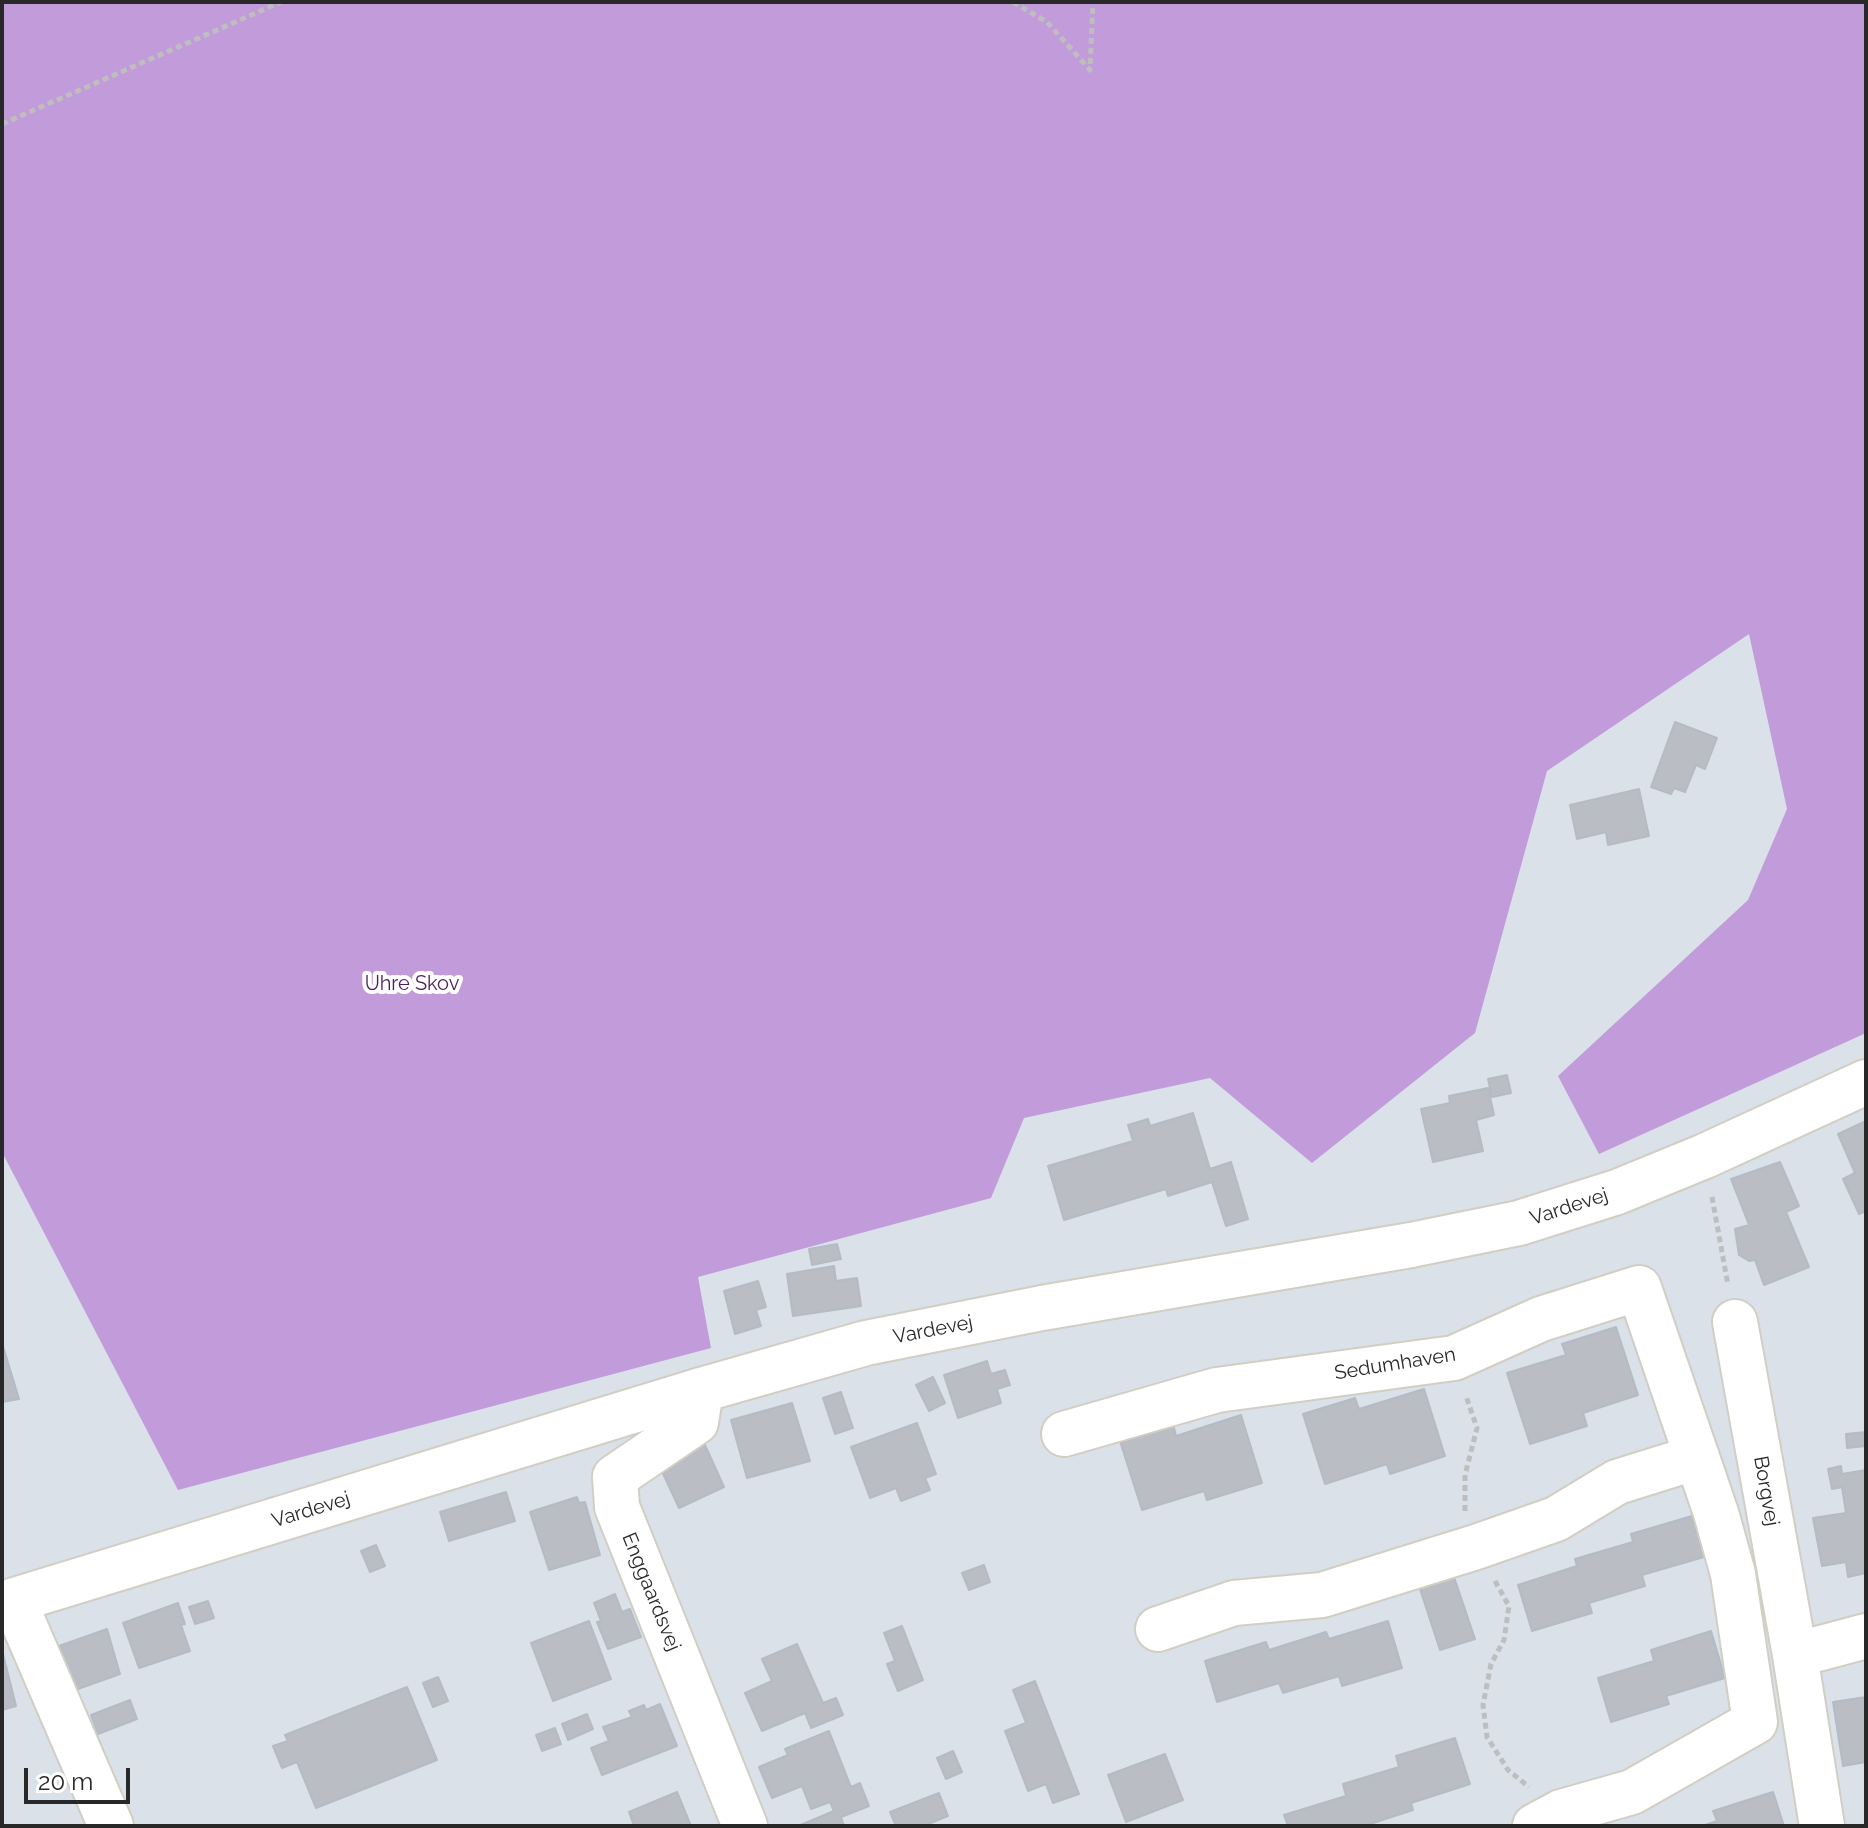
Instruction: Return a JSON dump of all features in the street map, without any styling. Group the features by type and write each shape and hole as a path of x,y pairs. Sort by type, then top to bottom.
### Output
{"street":[{"name":"Vardevej","path":"8,1602 701,1390 866,1343 1042,1308 1411,1245 1519,1223 1617,1192 1705,1156 1866,1082"},
{"name":"Sedumhaven","path":"1064,1434 1217,1390 1454,1358 1541,1319 1639,1288 1716,1513 1733,1574 1755,1722 1632,1792 1548,1819"},
{"name":"Borgvej","path":"1735,1322 1795,1655 1822,1826"},
{"name":"Enggaardsvej","path":"701,1390 696,1422 615,1477 617,1507 745,1826"},
{"path":"1158,1629 1234,1603 1322,1595 1476,1547 1556,1519 1617,1482 1697,1457"},
{"path":"1716,1513 1768,1502"},
{"path":"8,1602 111,1826"},
{"path":"1795,1655 1866,1636"}],"path":[{"path":"2,124 281,2"},
{"path":"1013,2 1047,22 1090,70 1093,2"},
{"path":"1705,1156 1735,1322"},
{"path":"1454,1358 1477,1428 1465,1475 1466,1528 1509,1606 1504,1640 1491,1664 1483,1705 1487,1737 1508,1770 1548,1819"}],"green space":[{"name":"Uhre Skov","path":"2,2 1866,2 1866,1033 1599,1154 1558,1076 1748,900 1787,809 1749,634 1547,771 1475,1033 1312,1163 1210,1078 1024,1118 991,1198 698,1277 711,1348 178,1490 2,1152"}],"building":[{"path":"1675,722 1717,738 1705,769 1696,765 1685,792 1674,788 1671,794 1651,787"},
{"path":"1639,789 1649,836 1608,845 1606,832 1577,839 1570,805"},
{"path":"1507,1075 1511,1093 1492,1097 1488,1079"},
{"path":"1488,1088 1494,1115 1476,1120 1483,1151 1433,1162 1421,1109 1450,1103 1449,1096"},
{"path":"1193,1113 1210,1169 1231,1162 1248,1219 1226,1226 1212,1182 1168,1196 1166,1189 1064,1220 1048,1166 1133,1141 1128,1125 1148,1119 1150,1126"},
{"path":"1866,1121 1866,1211 1859,1214 1843,1179 1855,1173 1838,1134"},
{"path":"1780,1162 1799,1206 1786,1212 1809,1267 1764,1285 1755,1260 1749,1261 1739,1255 1735,1229 1749,1225 1731,1179"},
{"path":"837,1244 841,1259 812,1265 809,1249"},
{"path":"834,1266 836,1281 857,1278 861,1306 793,1316 787,1274"},
{"path":"758,1281 766,1307 756,1310 761,1326 735,1334 724,1291"},
{"path":"1616,1327 1638,1395 1583,1413 1587,1426 1530,1444 1507,1373 1566,1355 1562,1344"},
{"path":"2,1343 19,1399 2,1402"},
{"path":"987,1361 991,1374 1005,1370 1010,1385 997,1389 1001,1403 958,1418 944,1375"},
{"path":"933,1377 945,1403 929,1411 916,1385"},
{"path":"1424,1389 1445,1456 1390,1474 1387,1464 1325,1484 1303,1414 1355,1398 1359,1409"},
{"path":"841,1392 853,1428 835,1434 823,1398"},
{"path":"792,1403 810,1461 747,1478 731,1420"},
{"path":"1241,1415 1262,1483 1207,1500 1204,1491 1142,1510 1120,1441 1173,1424 1176,1436"},
{"path":"917,1423 936,1474 925,1478 930,1490 901,1501 896,1488 870,1498 851,1447"},
{"path":"1866,1432 1866,1446 1847,1448 1846,1434"},
{"path":"705,1445 724,1487 679,1508 660,1467"},
{"path":"1841,1466 1842,1474 1866,1470 1866,1573 1848,1577 1846,1562 1822,1566 1813,1518 1846,1513 1842,1487 1832,1489 1828,1469"},
{"path":"506,1492 515,1521 449,1541 440,1512"},
{"path":"577,1497 579,1503 585,1502 600,1555 549,1570 530,1512"},
{"path":"1692,1516 1704,1557 1642,1575 1645,1586 1589,1603 1592,1613 1532,1631 1518,1585 1577,1566 1575,1559 1633,1542 1631,1534"},
{"path":"376,1545 385,1566 370,1572 361,1551"},
{"path":"984,1565 990,1582 969,1590 962,1573"},
{"path":"1454,1577 1475,1639 1440,1650 1420,1589"},
{"path":"615,1594 622,1612 630,1609 641,1637 608,1649 597,1622 601,1621 594,1603"},
{"path":"208,1601 214,1618 195,1624 189,1607"},
{"path":"178,1603 185,1624 181,1625 190,1651 139,1668 123,1623"},
{"path":"589,1621 611,1679 553,1701 531,1643"},
{"path":"1388,1621 1402,1668 1342,1686 1339,1676 1283,1693 1279,1683 1217,1702 1205,1661 1266,1642 1269,1650 1326,1632 1329,1639"},
{"path":"902,1626 923,1680 898,1691 887,1664 895,1661 884,1633"},
{"path":"107,1629 120,1674 75,1690 59,1646"},
{"path":"1711,1631 1725,1678 1666,1696 1669,1704 1611,1722 1598,1678 1654,1661 1651,1650"},
{"path":"797,1644 823,1703 836,1698 843,1715 811,1728 805,1713 762,1731 745,1693 772,1681 762,1659"},
{"path":"2,1650 16,1706 2,1710"},
{"path":"438,1677 448,1701 433,1707 423,1683"},
{"path":"1035,1681 1079,1794 1053,1803 1046,1784 1028,1791 1005,1731 1026,1723 1013,1690"},
{"path":"407,1687 437,1760 316,1808 297,1762 282,1768 273,1746 288,1741 285,1735"},
{"path":"1866,1697 1866,1762 1843,1766 1833,1702"},
{"path":"130,1700 137,1719 98,1734 91,1715"},
{"path":"660,1704 677,1746 602,1775 591,1748 609,1741 603,1727 632,1717 629,1711 644,1705 646,1710"},
{"path":"587,1714 593,1729 568,1740 562,1724"},
{"path":"555,1728 561,1744 542,1751 536,1735"},
{"path":"829,1731 851,1787 860,1783 869,1806 841,1817 844,1826 798,1826 834,1811 830,1802 811,1809 802,1786 772,1798 759,1767 788,1755 785,1749"},
{"path":"1455,1738 1470,1784 1411,1803 1413,1810 1364,1826 1288,1826 1284,1815 1346,1796 1343,1784 1399,1767 1396,1756"},
{"path":"953,1751 962,1772 946,1779 937,1758"},
{"path":"1165,1754 1183,1800 1126,1822 1108,1775"},
{"path":"677,1792 691,1826 634,1826 629,1812"},
{"path":"1773,1792 1784,1826 1702,1826 1717,1821 1713,1811"},
{"path":"939,1793 948,1816 923,1826 896,1826 890,1812"}]}
